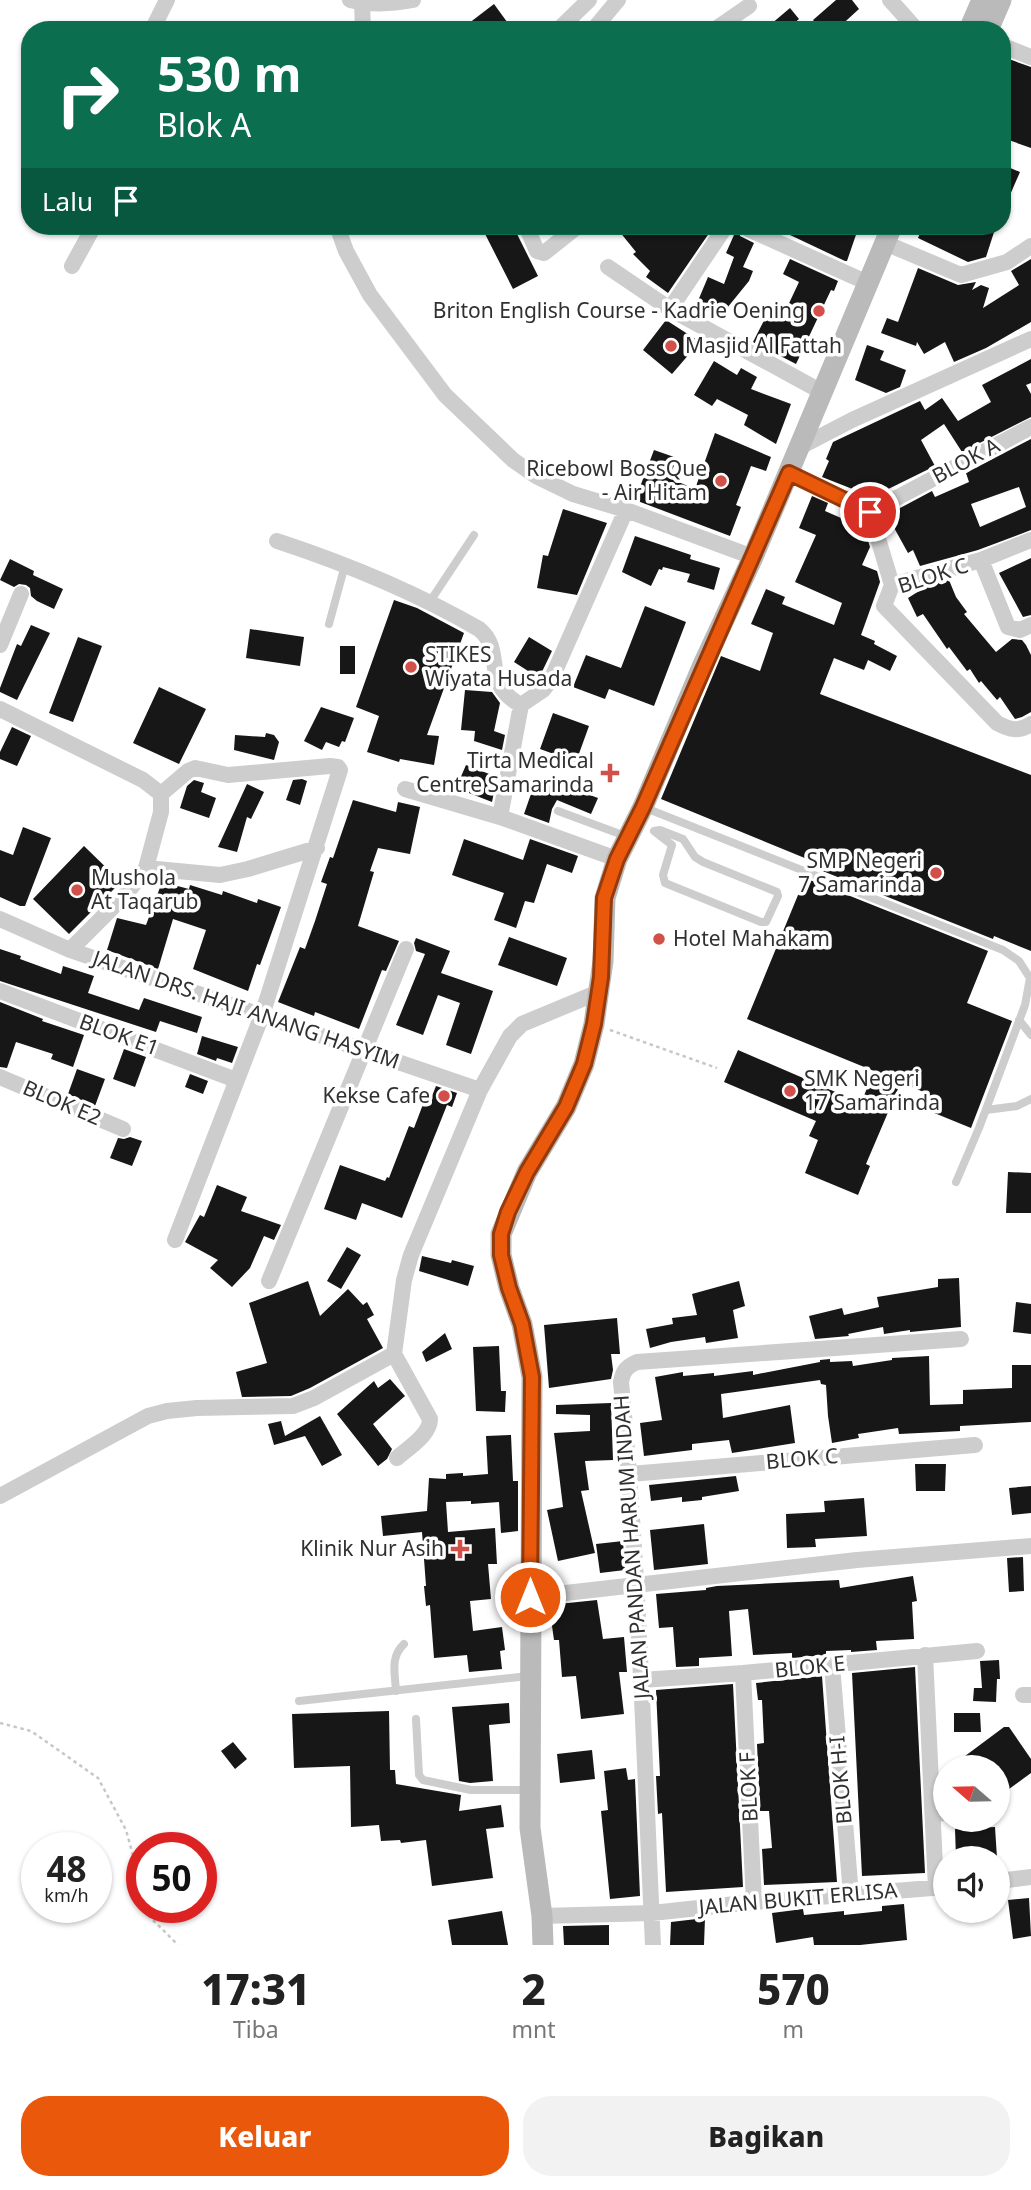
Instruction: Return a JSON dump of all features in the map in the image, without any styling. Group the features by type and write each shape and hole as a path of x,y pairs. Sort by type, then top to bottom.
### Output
{"main road":[{"path":"973,21 982,0"},
{"path":"992,21 1001,0"},
{"path":"543,1945 542,1916 530,1828 532,1377 522,1324 501,1255 501,1234 527,1172 566,1107 584,1064 594,1024 603,961 604,898 617,859 640,825 702,667 753,557 888,235"}],"street":[{"path":"156,21 167,0"},
{"path":"361,21 356,2 397,3 413,0"},
{"path":"567,21 589,0"},
{"path":"600,21 618,0"},
{"path":"890,0 909,21"},
{"path":"727,21 749,6"},
{"path":"1011,49 1031,57"},
{"path":"72,266 89,235"},
{"path":"340,235 370,295 445,395 513,460 536,476 573,494 626,510 753,557"},
{"path":"530,235 537,251 544,253 567,235"},
{"path":"670,309 720,235"},
{"path":"761,235 867,283"},
{"path":"890,235 961,275 1007,262 1031,246"},
{"path":"608,267 670,309 822,393"},
{"path":"800,447 852,420 1031,339"},
{"name":"BLOK A","path":"870,512 1031,427"},
{"path":"789,473 870,512 892,585"},
{"path":"500,817 521,705 543,690 551,680 626,510"},
{"path":"981,560 1031,540"},
{"path":"277,541 345,565 429,603 485,634 494,651 494,672 498,684 521,705"},
{"name":"BLOK C","path":"1031,625 1020,630 1013,630 1008,626 981,560 892,585 884,606 997,723 1016,730 1031,724"},
{"path":"0,645 21,594"},
{"path":"0,709 143,779 161,794 162,812 146,868 127,892 69,950"},
{"path":"161,794 195,768 228,775 338,767 340,773 262,1015 175,1240"},
{"path":"405,789 500,817 617,859"},
{"path":"146,868 220,875 236,873 317,848"},
{"name":"JALAN DRS. HAJI ANANG HASYIM","path":"0,919 69,950 366,1051 484,1083"},
{"path":"269,1282 406,949"},
{"name":"BLOK E1","path":"0,991 236,1080"},
{"path":"397,1458 430,1426 430,1419 394,1354 404,1280 411,1255 484,1083 510,1036 522,1024 598,992"},
{"name":"BLOK E2","path":"0,1077 123,1129"},
{"name":"JALAN PANDAN HARUM INDAH","path":"653,1945 642,1680 630,1474 621,1382 623,1372 637,1362 961,1339"},
{"path":"0,1496 148,1416 197,1408 293,1406 314,1398 394,1354"},
{"name":"BLOK C","path":"630,1474 975,1445"},
{"path":"530,1597 857,1560 1031,1546"},
{"name":"BLOK E","path":"642,1680 977,1651"},
{"path":"925,1654 934,1755"},
{"name":"BLOK H-I","path":"832,1665 851,1895"},
{"name":"BLOK F","path":"743,1673 754,1902"},
{"path":"1010,1880 1031,1877"},
{"name":"JALAN BUKIT ERLISA","path":"652,1913 933,1888"},
{"path":"542,1916 652,1913"}],"lane":[{"path":"429,603 474,535"},
{"path":"329,624 345,565"},
{"path":"558,810 640,825 683,839 695,857 777,892 770,918 761,922 665,883 663,875 672,845 640,825"},
{"path":"640,825 1003,950 1019,961 1030,978 1020,1020 956,1182"},
{"path":"1020,1020 1031,1035"},
{"path":"986,1110 1017,1106 1031,1099"},
{"path":"397,1690 394,1664 398,1650 404,1644"},
{"path":"299,1702 531,1676"},
{"path":"416,1719 419,1775 423,1780 471,1790 531,1790"}],"path":[{"path":"594,1024 718,1068"},
{"path":"0,1723 31,1731 98,1778 127,1832"},
{"path":"156,1923 178,1945"}],"building":[{"path":"836,0 852,0 859,9 846,21 813,20"},
{"path":"494,4 506,21 472,21"},
{"path":"790,8 799,19 797,21 775,21"},
{"path":"1011,60 1031,67 1031,148 1011,141"},
{"path":"1011,168 1020,172 1011,193"},
{"path":"486,235 518,235 538,276 513,289"},
{"path":"622,235 708,235 668,293 646,277 650,271 633,254 636,252"},
{"path":"734,235 740,235 754,243 743,267 753,271 749,281 723,313 711,309 709,314 695,308 708,277 724,284 734,257 726,253"},
{"path":"790,235 856,235 845,261"},
{"path":"919,235 993,235 986,257 968,262 918,238"},
{"path":"790,259 838,281 834,291 831,290 796,364 753,342 771,307 784,314 799,282 783,274"},
{"path":"1031,259 1031,322 986,348 954,362 945,342 924,354 917,342 916,346 881,333 887,318 898,322 918,268 958,285 976,282 972,290 981,285 989,288 983,308 1019,285 1011,271"},
{"name":"Masjid Al Fattah","path":"666,320 697,340 697,345 672,374 643,350"},
{"path":"867,345 884,351 880,360 906,370 900,387 886,393 855,380"},
{"path":"1031,359 1031,383 1026,385 1031,394 1031,417 962,452 944,424 921,440 935,466 868,499 856,494 855,490 822,477 833,442 920,401 925,410 942,398 958,421 991,402 982,385"},
{"path":"714,361 737,375 741,368 757,377 751,389 791,404 776,444 744,425 748,415 717,399 712,406 694,395"},
{"path":"715,433 771,457 766,471 751,466 736,505 741,507 730,536 635,500 654,450 677,458 669,478 695,489"},
{"path":"1031,439 1031,530 978,550 920,566 913,550 908,553 887,515 932,491 935,497 969,482 966,473","holes":["1019,487 1026,507 980,527 971,504"]},
{"name":"SMP Negeri 7 Samarinda","path":"812,496 828,503 825,511 864,528 870,547 862,565 877,571 880,582 861,635 897,656 890,671 868,660 864,670 834,658 820,694 1031,775 1031,951 994,936 993,939 810,866 812,861 661,799 721,656 760,671 773,633 751,624 766,589 785,597 782,604 834,625 842,603 795,582 816,535 799,528"},
{"path":"563,509 607,523 577,595 537,588 543,555 548,556"},
{"path":"635,536 691,555 690,559 720,568 714,590 687,582 690,574 663,567 662,570 659,569 651,586 622,572"},
{"path":"1031,558 1031,615 1023,617 999,573"},
{"path":"10,559 34,571 33,575 63,589 54,609 31,596 30,588 26,585 19,584 14,587 0,580"},
{"path":"949,580 956,597 967,612 964,614 996,652 1012,639 1022,640 1026,645 1031,655 1031,712 1015,719 1000,697 997,700 981,681 979,683 970,669 967,671 949,647 947,649 923,614 917,617 908,598 927,586"},
{"name":"STIKES Wiyata Husada","path":"394,600 417,608 464,633 427,735 439,736 434,765 400,759 399,762 367,752 379,716 356,707"},
{"path":"645,606 686,622 654,706 609,689 605,699 573,687 586,655 621,668"},
{"path":"31,625 50,633 17,700 0,692 0,688 17,644 21,646"},
{"path":"250,629 304,637 300,666 246,658"},
{"path":"78,637 102,646 73,722 49,713"},
{"path":"529,637 552,651 539,678 514,662"},
{"path":"340,646 355,646 355,674 340,674"},
{"path":"159,687 206,709 179,764 133,743"},
{"path":"465,690 492,692 500,703 494,731 505,735 502,750 474,741 475,731 461,730"},
{"path":"321,707 354,718 345,742 342,741 339,747 326,742 322,750 304,741"},
{"path":"553,713 589,726 576,762 540,749"},
{"path":"12,727 31,736 17,766 0,759 0,752"},
{"path":"266,733 274,735 279,742 274,760 234,750 235,735 265,737"},
{"path":"466,765 497,777 492,802 456,788"},
{"path":"529,779 569,792 571,788 598,798 591,814 557,800 549,823 524,814 532,791 526,788"},
{"path":"194,780 204,783 201,792 216,798 209,818 180,808 187,786"},
{"path":"293,780 307,781 300,805 286,800"},
{"path":"247,784 264,792 251,819 247,817 237,852 218,847"},
{"path":"353,800 396,812 398,802 420,807 410,854 378,848 370,871 374,872 358,926 399,941 386,971 382,970 359,1029 315,1012 314,1016 278,1002 300,947 305,949 327,884 321,882 330,857 333,858"},
{"path":"23,827 51,838 25,906 20,906 0,897 0,850 13,855"},
{"path":"464,839 523,860 530,839 578,856 572,873 547,864 534,903 525,901 516,928 494,920 504,893 452,875"},
{"name":"Mushola At Taqarub","path":"84,846 121,882 69,934 33,899"},
{"path":"805,878 988,951 967,1003 1012,1021 971,1128 922,1108 928,1094 901,1082 866,1164 870,1166 858,1195 805,1173 818,1140 809,1136 816,1121 724,1082 738,1050 861,1103 874,1071 747,1019"},
{"path":"162,882 189,889 190,885 222,895 223,891 257,903 258,899 281,907 248,991 193,969 206,930 173,919 158,969 107,950 117,918 146,925"},
{"path":"509,937 567,958 557,986 498,965"},
{"path":"416,938 450,951 441,973 493,991 471,1054 446,1045 460,1003 438,995 423,1035 396,1025 425,954 416,951"},
{"path":"0,949 61,974 63,966 94,976 88,993 139,1010 144,998 202,1017 197,1033 160,1021 156,1032 0,981"},
{"path":"0,1002 43,1019 42,1021 84,1035 73,1067 51,1059 53,1054 16,1042 7,1068 0,1067"},
{"path":"202,1036 238,1047 232,1063 197,1054"},
{"path":"124,1049 146,1057 135,1087 113,1079"},
{"path":"77,1069 105,1079 95,1106 68,1094"},
{"path":"190,1074 208,1081 203,1094 185,1087"},
{"path":"436,1086 457,1093 452,1107 447,1105 402,1218 362,1203 356,1220 324,1209 340,1165 385,1181 389,1178 409,1126 414,1128 425,1099 430,1101"},
{"path":"130,1137 142,1141 132,1166 110,1158 118,1138"},
{"path":"1008,1172 1031,1173 1031,1213 1006,1213"},
{"path":"217,1185 247,1197 241,1211 281,1225 274,1240 264,1236 250,1268 232,1287 210,1268 218,1260 185,1242 200,1215 204,1217"},
{"path":"347,1247 361,1255 341,1289 327,1281"},
{"path":"422,1256 474,1266 468,1286 419,1271"},
{"path":"959,1278 961,1327 884,1334 883,1327 848,1334 849,1336 815,1339 809,1316 842,1308 844,1315 879,1307 877,1297 938,1287 938,1279"},
{"path":"308,1281 320,1316 348,1289 363,1305 367,1302 374,1315 367,1319 383,1348 291,1396 242,1397 236,1372 267,1363 249,1303"},
{"path":"739,1281 745,1306 733,1310 738,1338 706,1343 705,1337 650,1348 646,1329 673,1324 672,1318 697,1315 692,1294"},
{"path":"1016,1302 1031,1304 1031,1334 1013,1332"},
{"path":"617,1318 620,1354 611,1354 611,1379 549,1388 544,1325"},
{"path":"445,1333 452,1349 426,1362 422,1352"},
{"path":"499,1346 501,1391 506,1391 505,1412 476,1411 473,1347"},
{"path":"929,1356 930,1405 963,1404 963,1390 1012,1388 1012,1365 1031,1365 1031,1422 960,1426 960,1431 899,1434 898,1428 858,1434 859,1438 832,1443 826,1385 821,1384 820,1380 721,1394 723,1418 790,1405 795,1443 732,1453 729,1440 692,1444 692,1450 644,1456 640,1423 662,1420 655,1377 683,1372 683,1376 714,1373 714,1376 753,1371 753,1375 820,1360 852,1361 853,1366 892,1358"},
{"path":"390,1379 405,1396 373,1424 392,1449 387,1459 378,1466 337,1414 374,1381 378,1388"},
{"path":"611,1403 613,1460 585,1461 589,1490 581,1491 595,1553 558,1561 547,1510 563,1507 554,1433 590,1431 590,1415 556,1414 556,1405"},
{"path":"320,1416 342,1455 322,1466 305,1436 274,1445 268,1424 281,1421 285,1436"},
{"path":"511,1435 513,1481 518,1481 518,1531 501,1533 499,1502 446,1502 448,1532 495,1528 497,1564 488,1564 491,1599 470,1601 473,1631 502,1627 505,1650 500,1651 502,1669 469,1672 467,1655 434,1658 430,1605 426,1606 424,1586 422,1532 383,1536 381,1516 427,1511 429,1478 446,1479 446,1474 488,1474 486,1436"},
{"path":"915,1464 946,1464 945,1491 916,1491"},
{"path":"736,1476 739,1491 702,1497 702,1500 682,1502 682,1497 651,1501 649,1485"},
{"path":"1031,1486 1031,1513 1012,1515 1009,1488"},
{"path":"864,1498 867,1536 815,1539 816,1547 787,1548 786,1514 825,1512 824,1501"},
{"path":"704,1524 708,1564 654,1570 650,1530"},
{"path":"623,1541 625,1570 600,1573 596,1544"},
{"path":"1023,1557 1024,1591 1009,1592 1007,1558"},
{"path":"913,1576 917,1601 912,1602 914,1639 876,1641 877,1650 826,1651 826,1655 792,1658 792,1653 753,1655 748,1609 729,1611 732,1656 699,1658 699,1666 676,1667 673,1627 659,1628 656,1594 706,1590 717,1586 839,1580 840,1588"},
{"path":"597,1600 603,1639 624,1637 627,1672 619,1672 624,1714 581,1719 576,1676 562,1677 559,1640 554,1640 549,1605"},
{"path":"999,1660 1000,1679 997,1679 996,1702 973,1701 974,1688 982,1688 980,1661"},
{"path":"915,1667 925,1873 862,1876 852,1673"},
{"path":"822,1676 837,1882 764,1885 762,1849 772,1848 769,1811 760,1811 757,1744 764,1743 762,1700 758,1700 756,1683"},
{"path":"733,1684 743,1887 666,1892 662,1813 658,1814 656,1776 660,1776 656,1690"},
{"path":"509,1703 510,1723 489,1725 493,1781 459,1781 452,1707"},
{"path":"389,1711 390,1770 395,1770 396,1784 461,1795 459,1811 501,1805 504,1827 486,1829 493,1878 432,1886 426,1840 401,1843 400,1840 381,1841 379,1825 351,1827 350,1766 294,1768 292,1714"},
{"path":"954,1713 980,1713 981,1732 954,1732"},
{"path":"1004,1727 1009,1727 1031,1759 1031,1773 1010,1788 1010,1755 966,1755"},
{"path":"233,1742 247,1759 235,1769 221,1751"},
{"path":"592,1750 595,1779 560,1783 557,1754"},
{"path":"626,1768 628,1780 635,1779 640,1896 610,1899 601,1811 608,1810 604,1771"},
{"path":"955,1832 995,1832 996,1846 956,1846"},
{"path":"1029,1898 1031,1936 1013,1939 1010,1900"},
{"path":"904,1904 907,1940 860,1945 814,1945 813,1937 776,1943 772,1913 803,1909 804,1915 844,1911 844,1915 882,1911 882,1906"},
{"path":"502,1911 508,1945 452,1945 448,1920"},
{"path":"705,1918 704,1945 670,1945 671,1922"},
{"path":"609,1925 609,1945 564,1945 563,1926"}],"place":[{"name":"Briton English Course - Kadrie Oening","path":"819,311"},
{"name":"Masjid Al Fattah","path":"671,346"},
{"name":"Ricebowl BossQue - Air Hitam","path":"721,481"},
{"name":"STIKES Wiyata Husada","path":"411,667"},
{"name":"Tirta Medical Centre Samarinda","path":"610,773"},
{"name":"SMP Negeri 7 Samarinda","path":"936,873"},
{"name":"Mushola At Taqarub","path":"77,890"},
{"name":"Hotel Mahakam","path":"659,939"},
{"name":"SMK Negeri 17 Samarinda","path":"790,1091"},
{"name":"Kekse Cafe","path":"444,1096"},
{"name":"Klinik Nur Asih","path":"460,1549"}],"route":[{"path":"530,1597 532,1377 522,1324 501,1255 501,1234 527,1172 566,1107 584,1064 594,1024 603,961 604,898 617,859 643,807 789,473 870,512"}]}
